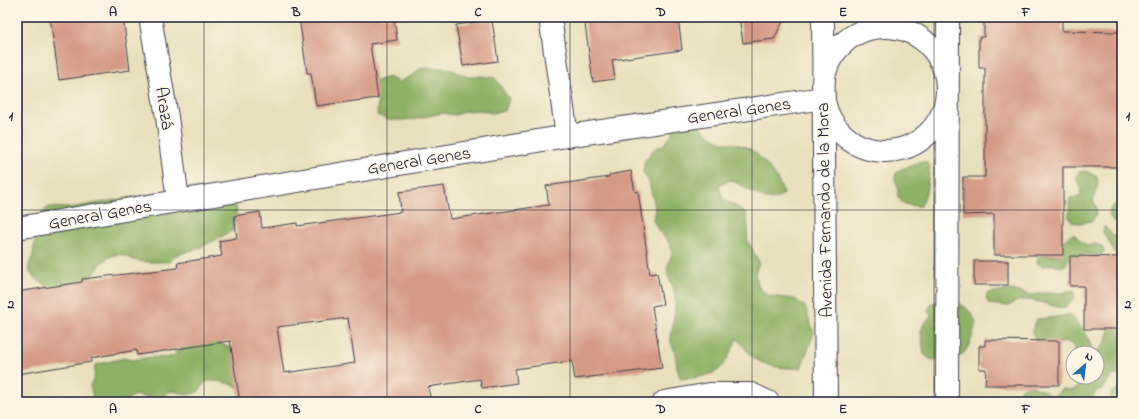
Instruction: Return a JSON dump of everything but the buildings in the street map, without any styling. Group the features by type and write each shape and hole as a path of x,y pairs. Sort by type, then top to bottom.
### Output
{"street":[{"name":"Arazá","path":"150,17 167,117 178,200"},
{"path":"550,17 567,136"},
{"name":"Avenida Fernando de la Mora","path":"823,17 826,402"},
{"path":"948,17 948,402"},
{"path":"884,26 904,29 924,40 938,55 946,74 948,96 942,115 931,132 926,136 915,144 896,150 876,151 857,145 841,133 829,117 823,98 823,77 831,57 844,40 863,30 884,26"},
{"name":"General Genes","path":"17,228 567,136 823,98"},
{"path":"664,402 710,394 751,394 768,402"}],"green space":[{"path":"421,68 446,68 469,77 482,76 495,78 509,99 505,111 492,113 480,110 466,111 455,115 442,113 416,119 401,120 389,120 377,115 378,102 370,92 376,81 388,77 399,82 411,76"},
{"path":"687,115 714,138 743,146 755,153 768,166 778,180 784,194 773,200 763,198 730,180 719,186 723,199 736,206 746,214 748,227 747,240 759,262 755,274 759,288 769,296 795,299 805,307 814,333 801,368 783,368 763,363 751,355 737,338 727,359 718,370 704,376 681,379 677,369 675,353 671,340 675,298 667,272 669,261 673,252 668,241 659,231 653,220 655,207 649,182 643,172 645,160 653,150 665,144 672,134 675,121"},
{"path":"919,162 926,162 930,167 926,193 921,206 908,205 902,202 898,197 898,188 895,176 899,170"},
{"path":"1086,171 1097,177 1098,184 1093,201 1097,209 1096,213 1092,221 1080,223 1072,222 1068,216 1070,198 1081,196 1081,189 1075,177 1079,172"},
{"path":"187,188 202,188 235,203 237,210 232,231 199,248 173,256 169,262 143,262 123,255 109,257 101,263 92,276 68,290 56,289 47,286 37,280 30,272 29,265 33,254 38,215 49,207 70,208"},
{"path":"1122,204 1122,223 1113,221 1109,216 1110,209 1114,205"},
{"path":"1104,226 1113,235 1122,239 1122,256 1116,255 1103,232"},
{"path":"1074,234 1088,246 1095,244 1102,246 1104,252 1098,256 1087,254 1068,259 1066,265 1060,267 1054,264 1042,266 1037,263 1038,257 1044,255 1058,256 1062,252 1064,240"},
{"path":"1012,290 1030,295 1043,293 1063,293 1069,291 1075,292 1074,299 1064,308 1029,300 1015,302 1009,306 989,304 986,298 988,293"},
{"path":"937,301 953,307 959,304 965,307 976,322 970,344 963,353 954,358 941,357 936,361 930,359 924,354 921,332 923,325 931,316 928,310 931,304"},
{"path":"1070,314 1087,335 1091,345 1072,345 1066,341 1059,344 1037,344 1032,331 1037,319"},
{"path":"1122,318 1122,380 1120,375 1113,375 1102,389 1096,391 1093,396 1093,402 1017,402 1018,394 1025,387 1030,386 1041,389 1051,396 1057,394 1061,389 1073,390 1078,387 1078,385 1105,385 1105,345 1104,345 1108,336 1109,327"},
{"path":"217,341 241,355 240,388 224,382 206,381 198,392 187,395 174,391 168,392 163,397 156,399 135,395 123,402 96,402 93,398 90,385 94,379 95,365 124,358 131,360 152,357 166,358 173,356 178,351 189,345"},
{"path":"1122,388 1122,402 1117,402 1111,399 1111,392"}]}
